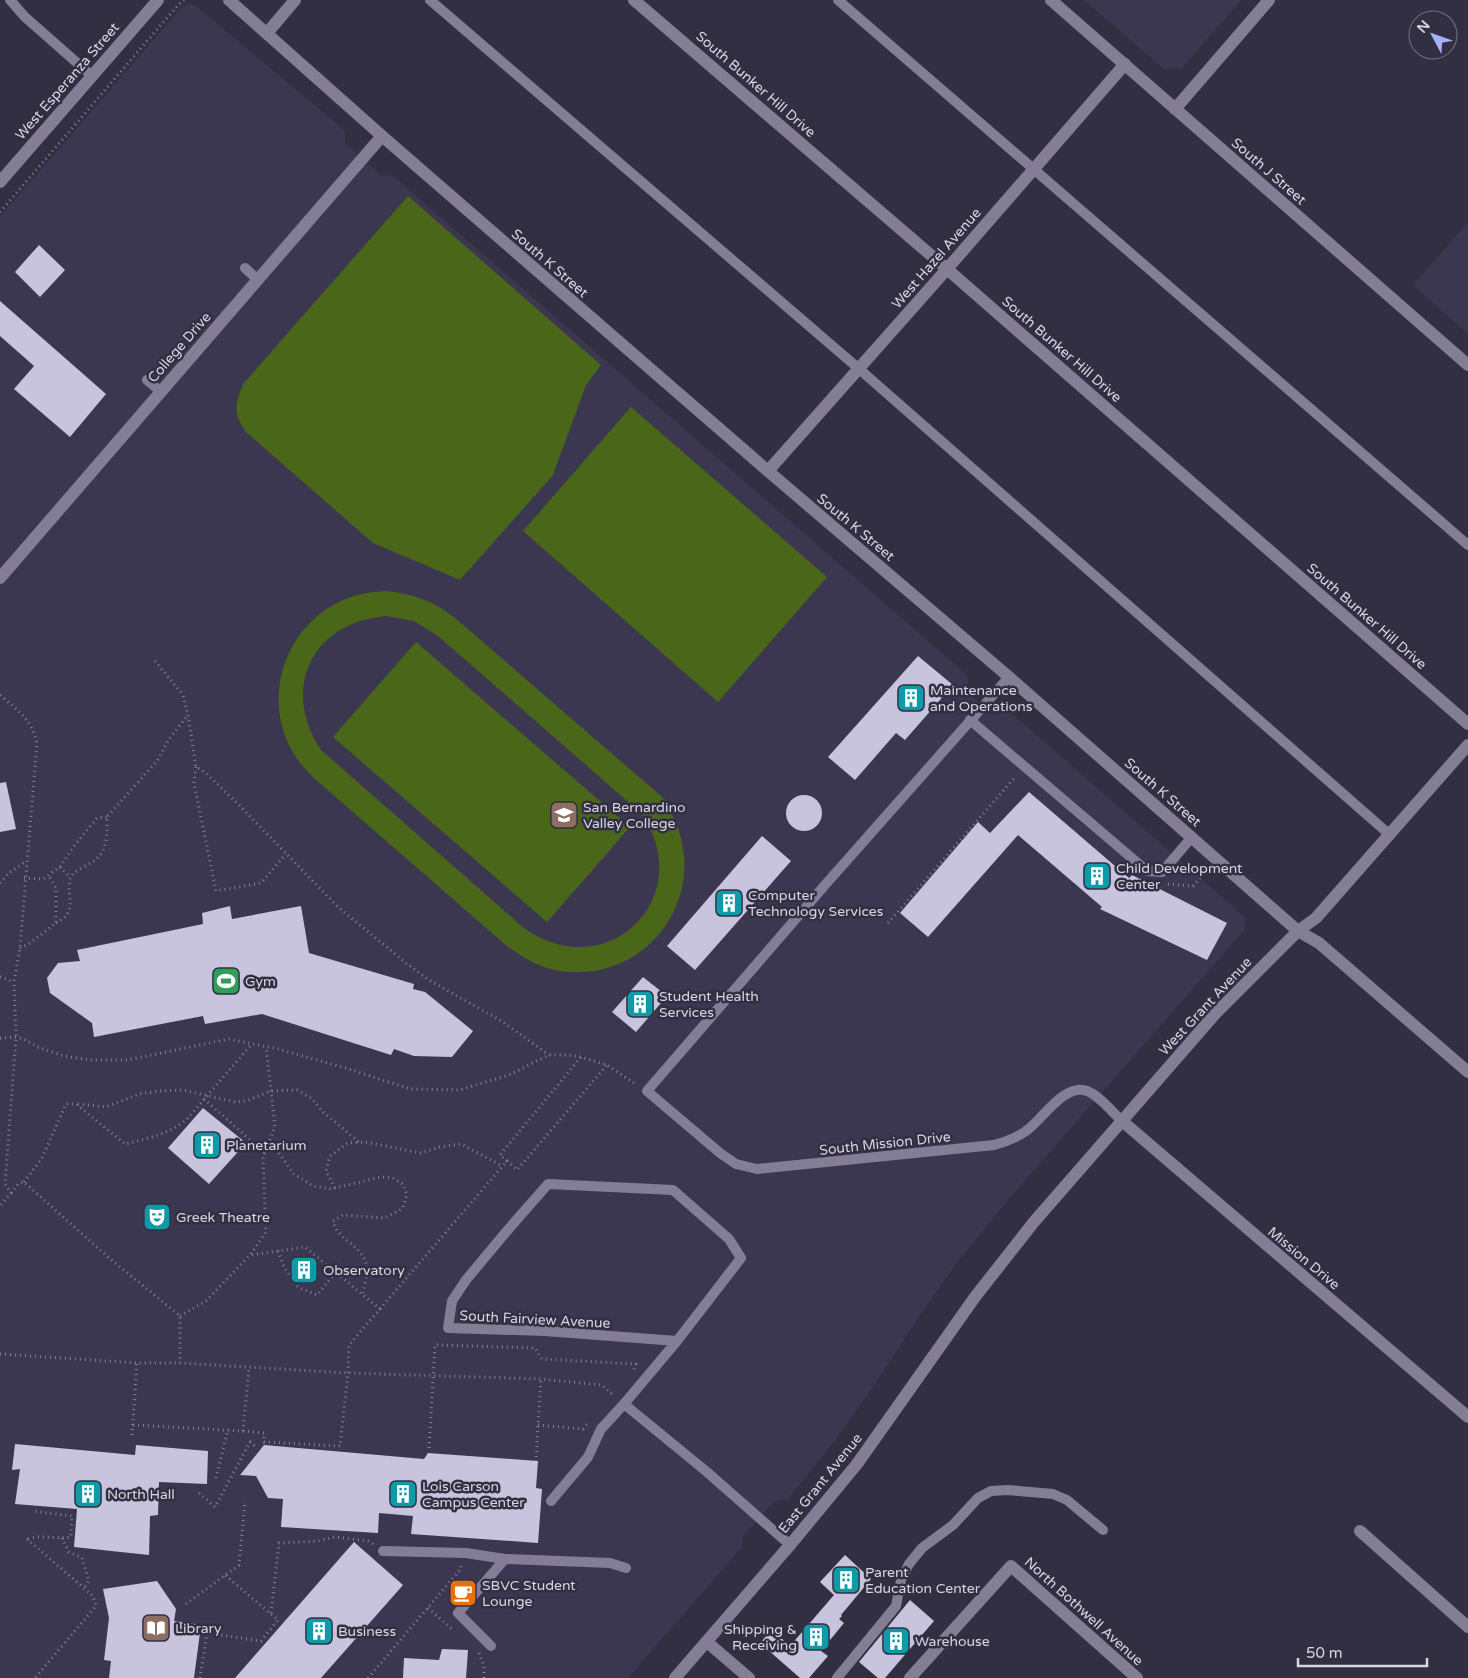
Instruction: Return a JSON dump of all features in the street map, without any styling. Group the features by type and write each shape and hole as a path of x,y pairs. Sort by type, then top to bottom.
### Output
{"street":[{"name":"West Esperanza Street","path":"0,182 158,0"},
{"name":"South K Street","path":"229,0 382,136 768,472 1009,677 1298,931 1319,943 1468,1072"},
{"path":"267,33 295,0"},
{"name":"South Bunker Hill Drive","path":"634,0 947,269 1468,724"},
{"name":"South J Street","path":"1051,0 1468,364"},
{"path":"1175,109 1269,0"},
{"name":"West Hazel Avenue","path":"768,472 1125,64"},
{"name":"College Drive","path":"0,578 382,136"},
{"name":"West Grant Avenue","path":"975,1297 1033,1222 1215,1014 1298,931 1316,918 1468,745"},
{"name":"Mission Drive","path":"1122,1122 1468,1417"},
{"name":"East Grant Avenue","path":"676,1678 857,1464 975,1297"},
{"path":"1360,1531 1468,1627"},
{"name":"North Bothwell Avenue","path":"910,1678 1011,1566 1137,1678"},
{"path":"707,1642 749,1678"}],"lane":[{"path":"10,0 25,17 92,76"},
{"path":"430,0 858,368 1390,835"},
{"path":"838,0 1468,545"},
{"path":"244,268 257,280"},
{"path":"147,380 160,391"},
{"path":"647,1091 1009,677"},
{"path":"970,720 1147,871 1162,872 1192,838"},
{"name":"South Mission Drive","path":"647,1091 720,1153 736,1164 757,1169 994,1145 1010,1140 1025,1132 1053,1104 1074,1090 1086,1090 1094,1094 1122,1122"},
{"name":"South Fairview Avenue","path":"551,1501 588,1457 601,1429 677,1341 741,1258 729,1239 673,1190 548,1184 466,1280 452,1301 448,1328 545,1331 677,1341"},
{"path":"624,1404 707,1472 790,1545"},
{"path":"837,1678 896,1606 901,1580 908,1564 922,1548 953,1525 978,1498 991,1491 1008,1490 1053,1494 1067,1500 1103,1530"},
{"path":"382,1551 466,1553 505,1559 610,1563 626,1568"},
{"path":"491,1646 458,1613 505,1559"}],"path":[{"path":"0,212 184,0"},
{"path":"155,661 183,695 196,767 194,783 216,891 261,883 286,854"},
{"path":"0,695 23,715 34,730 37,744 24,878 20,948 14,982 16,1037 5,1184 11,1193"},
{"path":"20,948 64,920 70,911 70,877 74,872 93,863 102,854 106,838 107,817 157,762 169,739 188,715"},
{"path":"196,767 206,773 239,805 338,907 406,963 430,980 503,1022 549,1055"},
{"path":"888,923 1016,776 1022,781"},
{"path":"24,878 43,878 49,876 60,867 97,818 107,817"},
{"path":"0,883 9,873 27,860"},
{"path":"60,867 70,877"},
{"path":"1162,883 1193,886 1203,874"},
{"path":"49,876 56,888 56,924"},
{"path":"0,977 14,982"},
{"path":"0,1038 16,1037 64,1056 91,1060 127,1060 229,1039 350,1068 410,1089 460,1090 509,1075 549,1055 581,1057 607,1066 647,1091"},
{"path":"76,1104 126,1144 178,1127 251,1045"},
{"path":"180,1316 206,1301 250,1255 266,1232 263,1157 275,1127 266,1047"},
{"path":"581,1057 500,1155 518,1170 607,1066"},
{"path":"0,1206 19,1183 24,1182 42,1158 66,1104 106,1107 139,1094 183,1090 205,1098 235,1102 246,1101 271,1091 297,1090 311,1098 323,1112 359,1142"},
{"path":"205,1098 265,1153"},
{"path":"270,1141 294,1174 312,1186 331,1189 381,1177 393,1178 403,1184 407,1195 402,1209 384,1218 343,1215 334,1221 335,1229 363,1254 368,1268 363,1294"},
{"path":"335,1188 326,1171 330,1156 348,1143 365,1142 421,1153 440,1147 461,1144 502,1166"},
{"path":"0,1161 7,1160"},
{"path":"133,1425 243,1430 264,1433 264,1442 340,1446 349,1345 506,1161"},
{"path":"24,1182 108,1257 180,1316"},
{"path":"250,1255 305,1246 380,1310"},
{"path":"278,1251 285,1269 298,1287 317,1295 336,1272"},
{"path":"180,1316 180,1363"},
{"path":"429,1448 435,1345 535,1348 542,1359 636,1364 636,1368 630,1374"},
{"path":"0,1354 137,1363 180,1363 348,1373 541,1379 602,1385 624,1404"},
{"path":"132,1434 137,1363"},
{"path":"243,1430 249,1368"},
{"path":"536,1457 541,1379"},
{"path":"606,1401 618,1388"},
{"path":"538,1425 583,1429 589,1422"},
{"path":"216,1478 228,1429"},
{"path":"199,1493 215,1507 250,1442 257,1448"},
{"path":"186,1604 239,1565 245,1501"},
{"path":"32,1510 72,1516 71,1537 39,1536 27,1539 93,1596 96,1606 35,1678"},
{"path":"271,1614 279,1543 318,1541 335,1537 368,1541 382,1551"},
{"path":"62,1538 69,1552 82,1558 89,1581 84,1588"},
{"path":"368,1678 460,1570 466,1553"},
{"path":"200,1678 207,1633 261,1641 278,1620 225,1575"},
{"path":"428,1608 456,1632"},
{"path":"478,1651 484,1666 484,1678"}],"shaded area":[{"path":"1084,0 1241,0 1182,68 1164,69"},
{"name":"San Bernardino Valley College","path":"189,4 196,6 343,129 345,143 382,176 392,175 967,675 970,694 992,714 1011,713 1245,917 1245,929 1008,1200 962,1256 834,1442 788,1499 775,1501 743,1536 742,1547 628,1678 0,1678 0,217 182,7"},
{"path":"1468,222 1468,334 1413,285"}],"green space":[{"path":"408,196 601,365 586,385 553,475 460,580 373,543 247,433 237,415 238,397 244,383"},
{"path":"631,407 827,577 718,702 523,531"},
{"path":"386,591 422,599 454,617 669,803 667,806 681,836 684,867 680,897 667,923 648,946 623,962 593,971 560,971 532,962 508,947 315,779 299,761 291,749 282,727 279,705 280,682 286,661 296,641 310,623 327,609 353,596","holes":["386,616 414,621 438,636 642,814 656,845 659,876 651,903 635,925 613,940 585,947 555,943 524,928 321,750 309,727 303,704 304,682 310,662 322,645 339,631 360,621"]},
{"path":"416,642 630,827 547,922 333,737"}],"building":[{"path":"39,245 65,270 40,297 15,272"},
{"path":"0,301 106,394 70,437 14,389 34,366 0,336"},
{"name":"Maintenance and Operations","path":"918,656 953,685 905,740 896,733 855,780 828,757"},
{"path":"6,782 16,829 0,832 0,783"},
{"name":"Child Development Center","path":"1029,792 1129,878 1132,875 1227,923 1207,960 1100,909 1102,907 1018,835 928,937 900,913 978,822 990,833"},
{"path":"804,795 811,796 817,800 821,806 821,820 817,826 811,830 804,831 797,830 791,826 787,820 786,813 787,806 791,800 797,796"},
{"name":"Computer Technology Services","path":"762,836 791,861 695,970 667,946"},
{"name":"Gym","path":"230,906 232,919 301,906 309,953 414,984 413,989 425,992 473,1031 452,1057 414,1056 394,1049 391,1055 262,1014 205,1024 203,1016 94,1037 92,1023 50,993 47,978 58,963 80,961 77,950 203,924 202,913"},
{"name":"Student Health Services","path":"643,977 667,996 636,1032 612,1012"},
{"name":"Planetarium","path":"203,1108 246,1143 209,1184 168,1148"},
{"name":"Observatory","path":"301,1257 303,1259 305,1257 317,1268 315,1270 318,1273 308,1284 306,1282 304,1284 291,1273 293,1271 291,1269"},
{"name":"North Hall","path":"15,1444 135,1455 136,1445 208,1451 207,1484 159,1482 158,1515 150,1516 149,1555 74,1547 77,1509 15,1504 20,1469 12,1470"},
{"name":"Lois Carson Campus Center","path":"264,1445 424,1459 428,1453 538,1461 536,1488 542,1489 538,1543 411,1534 413,1516 379,1513 378,1533 281,1527 283,1499 268,1498 256,1476 240,1475"},
{"name":"Business","path":"354,1542 403,1585 321,1678 235,1678"},
{"path":"845,1555 871,1579 841,1615 839,1619 844,1623 821,1651 828,1656 809,1678 800,1678 760,1643 772,1630 790,1646 834,1595 820,1582"},
{"name":"Library","path":"157,1581 176,1609 174,1621 201,1625 194,1678 109,1678 111,1661 104,1660 109,1618 103,1589"},
{"name":"Warehouse","path":"910,1600 934,1621 885,1678 878,1678 859,1662"},
{"path":"442,1649 468,1650 466,1678 403,1678 404,1658 439,1660"}],"place":[{"name":"Maintenance and Operations","path":"911,698"},
{"name":"San Bernardino Valley College","path":"564,815"},
{"name":"Child Development Center","path":"1097,876"},
{"name":"Computer Technology Services","path":"729,903"},
{"name":"Gym","path":"226,981"},
{"name":"Student Health Services","path":"640,1004"},
{"name":"Planetarium","path":"207,1145"},
{"name":"Greek Theatre","path":"157,1217"},
{"name":"Observatory","path":"304,1270"},
{"name":"North Hall","path":"88,1494"},
{"name":"Lois Carson Campus Center","path":"403,1494"},
{"name":"Parent Education Center","path":"846,1580"},
{"name":"SBVC Student Lounge","path":"463,1593"},
{"name":"Library","path":"156,1628"},
{"name":"Business","path":"319,1631"},
{"name":"Shipping & Receiving","path":"816,1637"},
{"name":"Warehouse","path":"896,1641"}]}
